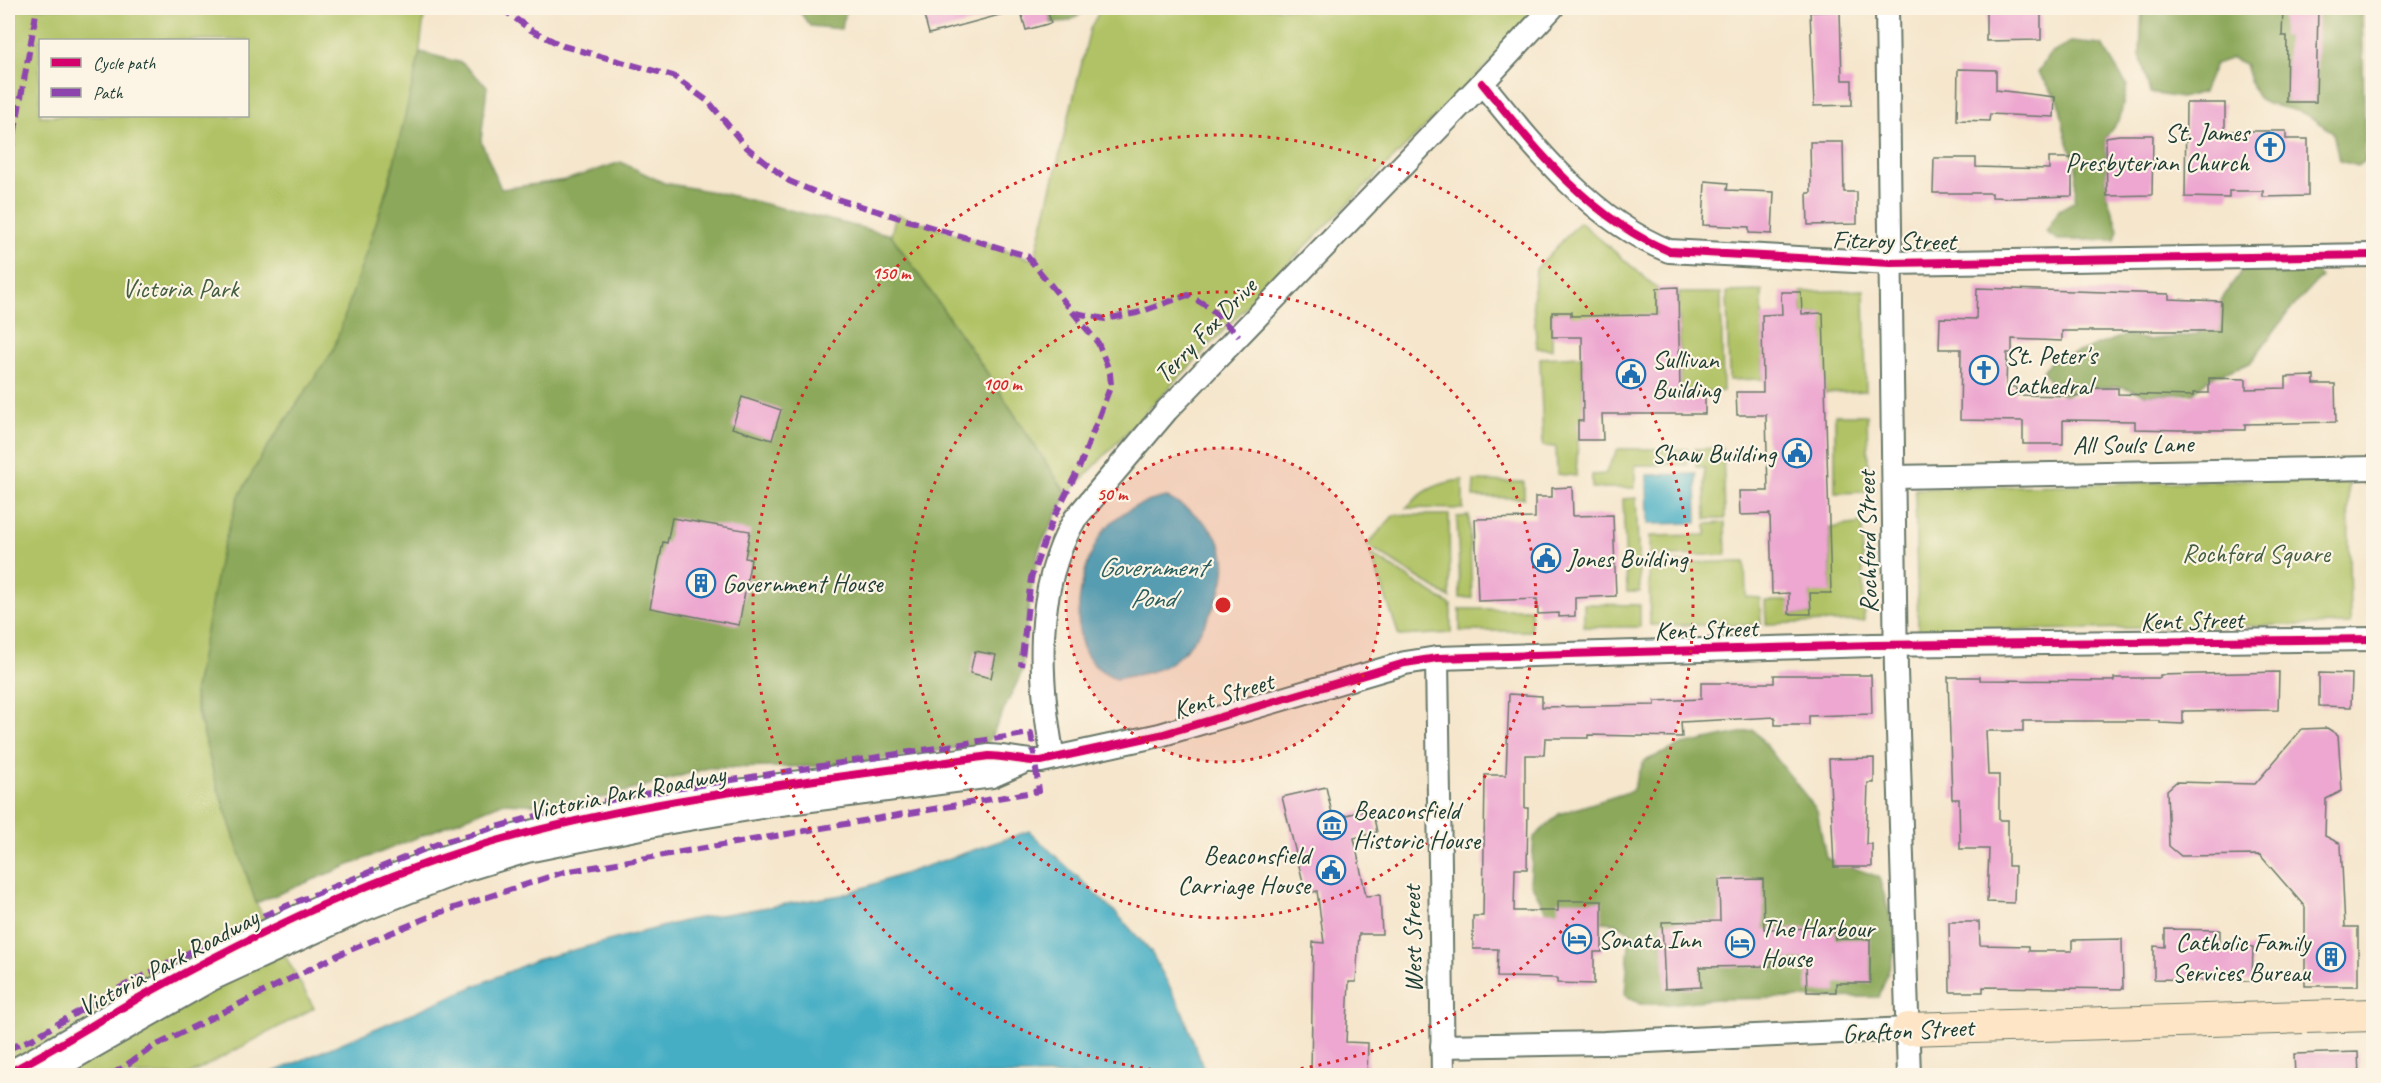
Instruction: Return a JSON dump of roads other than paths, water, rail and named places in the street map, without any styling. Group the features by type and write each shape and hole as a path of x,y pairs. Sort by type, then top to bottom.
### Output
{"street":[{"name":"Terry Fox Drive","path":"1053,758 1044,703 1047,591 1065,536 1075,519 1167,410 1482,84 1551,8"},
{"name":"Rochford Street","path":"1887,8 1897,645 1909,1076"},
{"name":"Fitzroy Street","path":"1482,84 1586,201 1653,245 1669,251 1891,263 2373,255"},
{"name":"All Souls Lane","path":"1894,477 2373,468"},
{"name":"Kent Street","path":"1053,758 1160,735 1368,672 1437,658 1897,645 2373,639"},
{"name":"West Street","path":"1437,658 1443,1076"},
{"name":"Victoria Park Roadway","path":"8,1073 200,964 381,881 490,842 576,820 733,793 989,756 1006,756 1024,762"},
{"name":"Victoria Park Roadway","path":"42,1076 212,979 360,911 461,871 527,851 589,837 773,805 992,776 1024,762 1053,758"},
{"name":"Grafton Street","path":"1442,1046 1604,1043 1908,1029 2373,1015"}],"water":[{"path":"1696,474 1697,523 1648,524 1647,475"},
{"name":"Government Pond","path":"1166,497 1186,508 1213,532 1221,546 1225,561 1224,578 1208,618 1184,651 1172,662 1159,669 1116,679 1095,666 1083,646 1079,629 1079,609 1086,568 1093,549 1112,522 1137,506"},
{"path":"1029,831 1117,914 1151,952 1182,1010 1206,1075 267,1075 536,960 688,920 842,895"}],"place":[{"name":"St. James Presbyterian Church","path":"2270,147"},
{"name":"St. Peter's Cathedral","path":"1984,370"},
{"name":"Sullivan Building","path":"1631,374"},
{"name":"Shaw Building","path":"1797,453"},
{"name":"Jones Building","path":"1546,558"},
{"name":"Government House","path":"701,583"},
{"name":"Beaconsfield Historic House","path":"1332,825"},
{"name":"Beaconsfield Carriage House","path":"1331,870"},
{"name":"Sonata Inn","path":"1577,939"},
{"name":"The Harbour House","path":"1740,943"},
{"name":"Catholic Family Services Bureau","path":"2331,957"}],"park label":[{"name":"Victoria Park","path":"180,288"},
{"name":"Rochford Square","path":"2256,553"}]}
